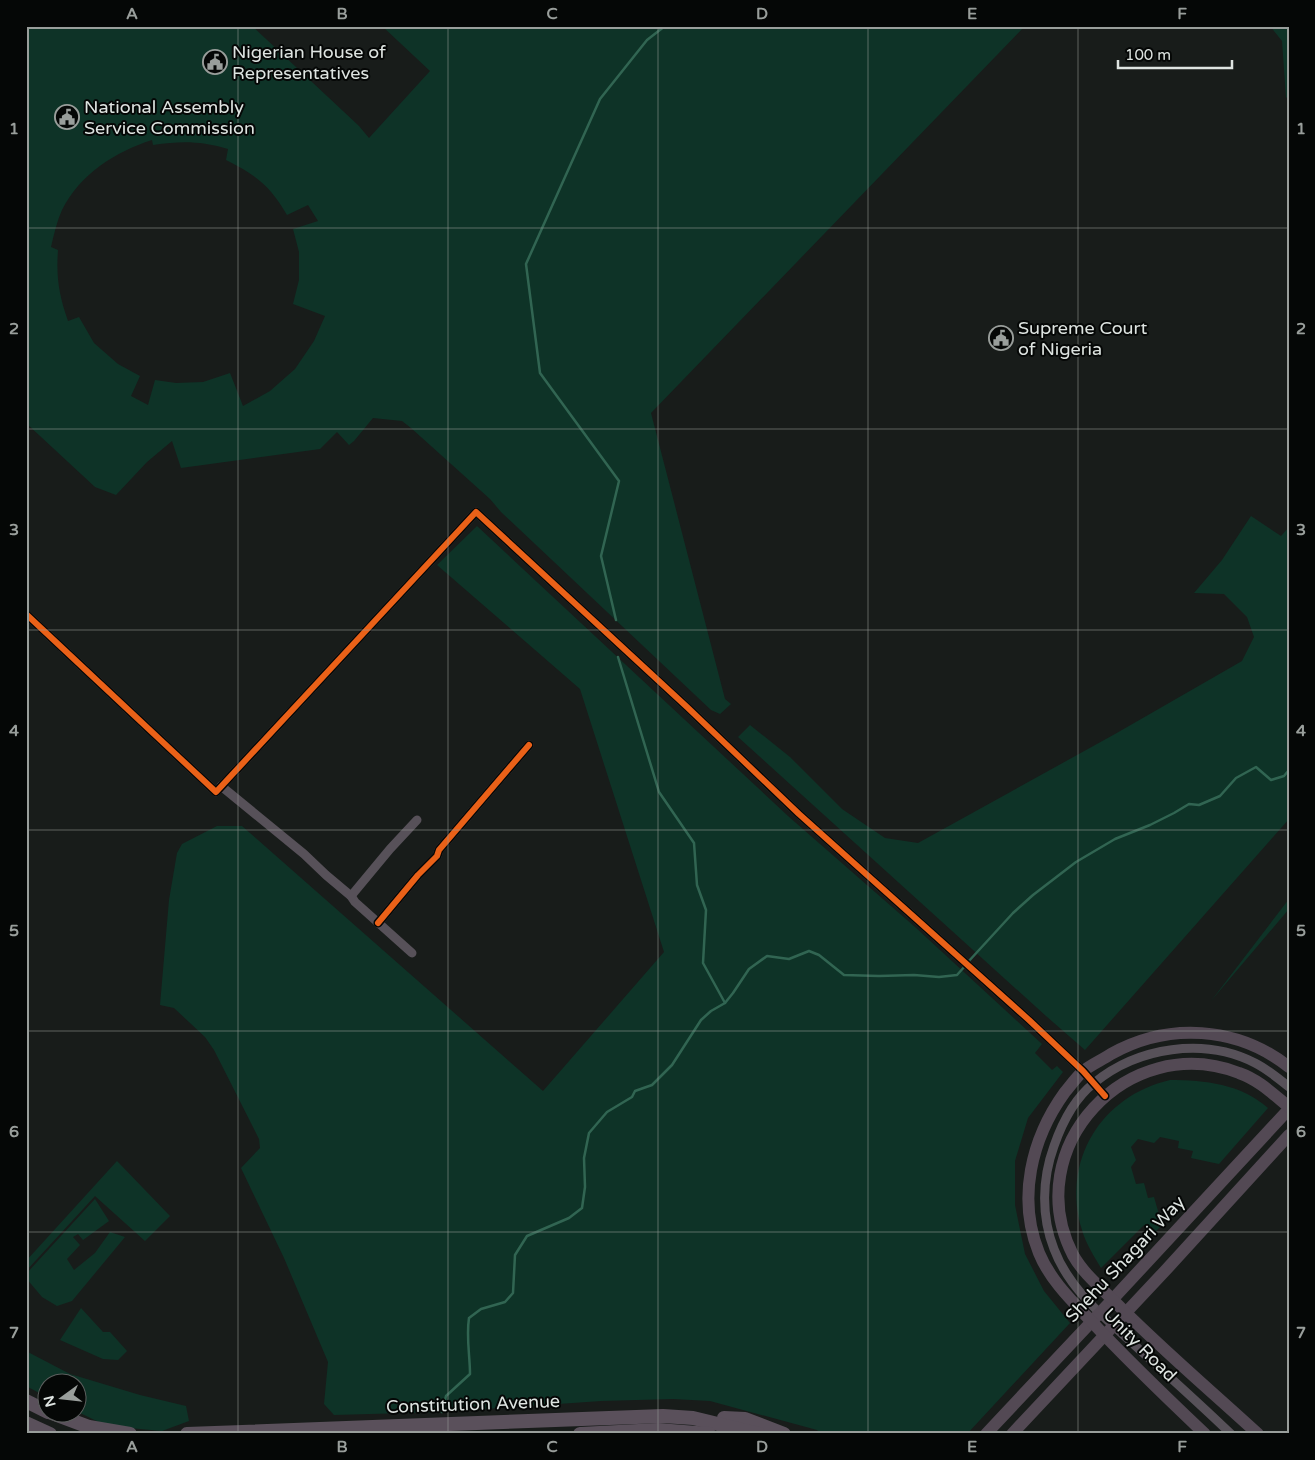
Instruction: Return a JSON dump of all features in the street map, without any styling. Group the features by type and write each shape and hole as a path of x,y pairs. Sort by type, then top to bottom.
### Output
{"main road":[{"path":"26,1401 38,1407"},
{"name":"Constitution Avenue","path":"187,1434 663,1416 693,1418 759,1434"},
{"path":"693,1418 745,1419 784,1434"},
{"path":"75,1422 89,1427 130,1434"},
{"path":"26,1423 50,1434"},
{"path":"580,1434 658,1430 709,1434"}],"street":[{"path":"26,614 216,792 476,512 688,707 766,784 1016,1009 1082,1071 1105,1096"},
{"path":"378,924 529,745"},
{"path":"221,786 304,854 326,876 351,896 354,902 412,953"},
{"path":"351,896 417,820"},
{"name":"Unity Road","path":"1231,1434 1113,1326 1076,1305 1049,1273 1039,1254 1033,1236 1029,1216 1029,1176 1034,1154 1055,1106 1082,1071 1129,1045 1176,1033 1213,1034 1229,1037 1262,1049 1289,1067"},
{"name":"Unity Road","path":"1205,1434 1104,1335 1095,1317 1062,1267 1054,1249 1046,1222 1045,1177 1050,1156 1057,1135 1069,1114 1093,1083 1140,1057 1185,1048 1220,1051 1254,1063 1289,1087"},
{"name":"Unity Road","path":"1258,1434 1125,1313 1086,1274 1074,1256 1066,1237 1060,1210 1060,1186 1064,1162 1071,1142 1080,1124 1091,1109 1118,1087 1143,1073 1159,1068 1191,1064 1221,1068 1254,1080 1270,1090 1289,1108"},
{"name":"Shehu Shagari Way","path":"986,1434 1289,1108"},
{"name":"Shehu Shagari Way","path":"1012,1434 1289,1135"}],"green space":[{"path":"26,26 252,26 359,126 369,138 430,71 382,26 1025,26 651,413 725,699 731,704 720,714 711,710 501,512 490,499 402,421 373,418 349,445 337,432 320,449 181,468 172,441 147,462 116,495 95,487 26,423","holes":["152,140 153,145 191,142 228,149 226,160 261,182 275,196 287,215 308,205 318,221 293,229 299,252 299,280 293,304 325,316 314,341 295,369 270,391 243,406 230,373 203,382 176,383 155,380 148,405 131,396 140,376 118,364 94,343 79,317 68,321 59,286 57,269 58,250 51,247 62,210 78,186 100,166 138,145"]},
{"path":"1270,26 1289,26 1289,95 1286,98 1282,41"},
{"path":"1251,516 1281,536 1289,527 1289,819 1085,1050 738,737 750,725 790,757 842,809 885,838 918,843 1242,661 1254,637 1247,617 1224,594 1194,593 1222,560"},
{"path":"477,526 788,816 915,927 1042,1044 1035,1053 1052,1070 1057,1066 1063,1072 1028,1118 1015,1161 1015,1205 1025,1254 1044,1291 1070,1323 967,1434 821,1434 817,1430 710,1401 673,1399 601,1401 442,1412 334,1415 324,1404 328,1362 284,1258 241,1168 260,1148 259,1139 214,1050 205,1037 174,1008 160,1005 169,900 177,853 182,844 217,826 242,826 543,1091 664,952 580,689 437,565"},
{"path":"1289,899 1289,909 1211,1001"},
{"path":"1170,1080 1222,1085 1246,1094 1268,1108 1219,1164 1191,1158 1193,1151 1178,1148 1179,1141 1160,1137 1154,1143 1138,1139 1131,1147 1136,1160 1131,1167 1136,1184 1144,1183 1148,1198 1154,1197 1162,1225 1153,1234 1144,1225 1101,1268 1090,1250 1082,1230 1077,1204 1077,1180 1082,1156 1092,1135 1106,1116 1124,1100 1146,1088"},
{"path":"117,1161 170,1216 145,1241 95,1196 26,1271 26,1261"},
{"path":"95,1199 109,1221 83,1240 78,1234 73,1237 80,1245 67,1259 74,1270 95,1253 110,1232 125,1237 72,1301 57,1306 42,1297 26,1278 26,1274"},
{"path":"81,1308 103,1332 110,1332 127,1351 118,1360 103,1359 60,1340"},
{"path":"26,1351 66,1372 38,1372 38,1392 26,1386"},
{"path":"88,1379 186,1406 189,1421 162,1431 107,1426 88,1417"}],"waterway":[{"path":"616,620 601,556 619,481 540,373 526,264 600,99 647,40 665,26"},
{"path":"618,657 659,792 694,843 697,885 706,910 703,963 725,1003"},
{"path":"968,962 1013,913 1076,862 1115,839 1150,825 1189,804 1199,805 1220,796 1236,778 1256,767 1271,780 1284,776 1289,770"},
{"path":"442,1412 446,1396 470,1374 469,1318 481,1309 505,1302 513,1293 515,1255 527,1236 569,1218 582,1208 585,1187 584,1158 589,1133 607,1112 632,1097 635,1091 652,1085 672,1065 701,1020 711,1011 725,1003 749,969 767,956 789,959 809,951 819,955 844,975 939,977 957,975 965,966"}],"cycle path":[{"path":"26,614 216,792 476,512 687,707 799,814 1029,1020 1083,1071 1105,1096"},
{"path":"378,923 418,875 437,856 439,850 529,745"}],"place":[{"name":"Nigerian House of Representatives","path":"215,62"},
{"name":"National Assembly Service Commission","path":"67,117"},
{"name":"Supreme Court of Nigeria","path":"1001,338"}]}
